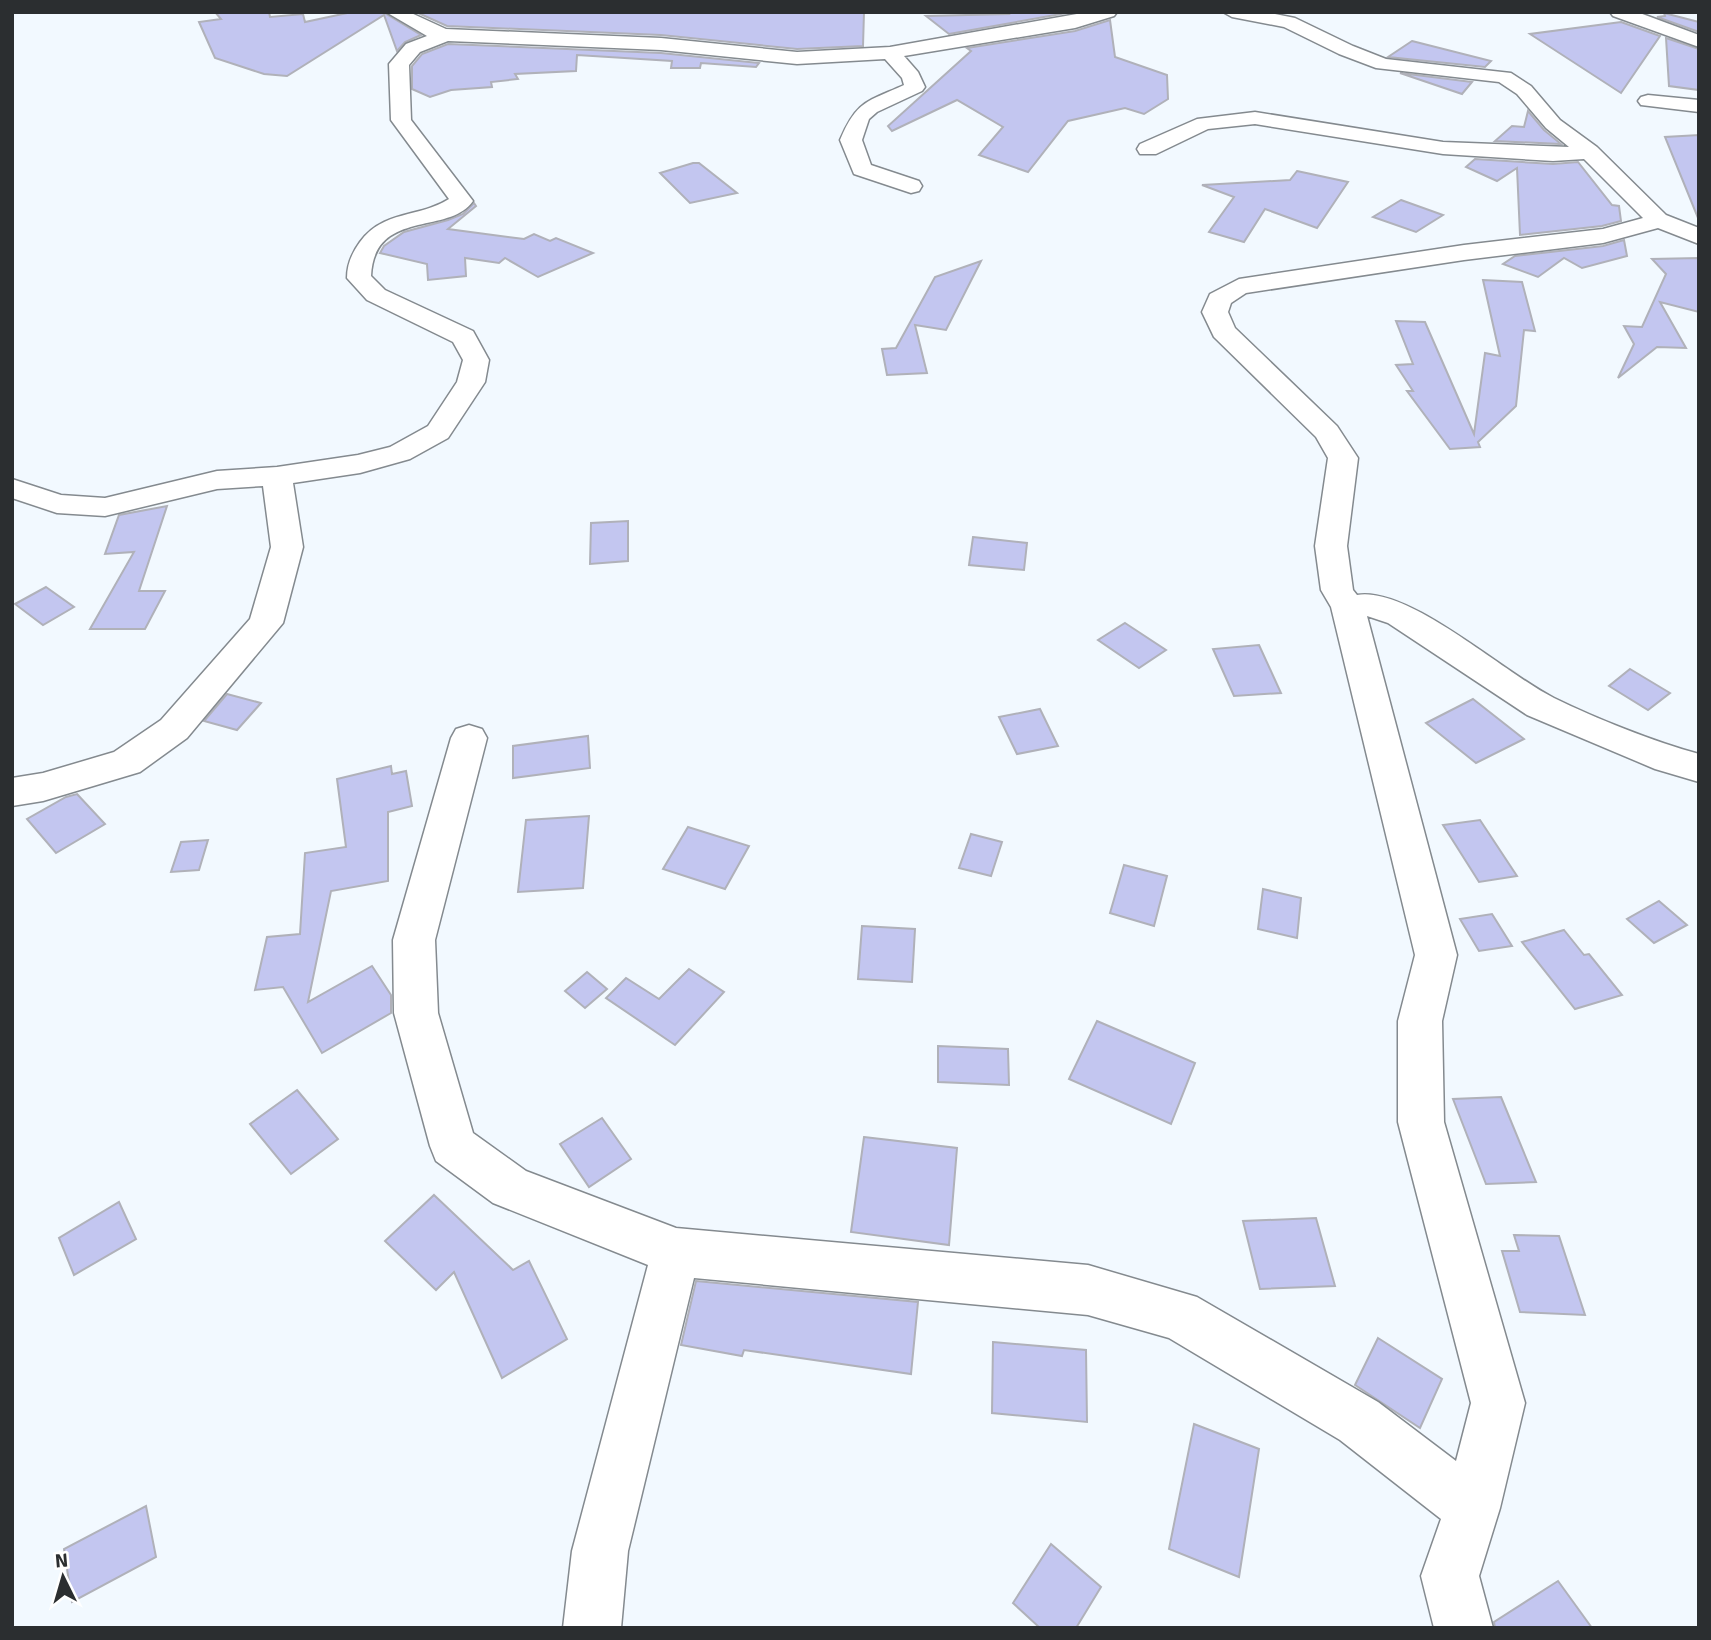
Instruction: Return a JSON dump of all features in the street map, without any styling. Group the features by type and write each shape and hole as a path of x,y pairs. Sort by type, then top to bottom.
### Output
{"street":[{"path":"396,12 430,31 446,35 661,44 797,58 890,53 1075,22 1108,12"},
{"path":"1232,12 1289,22 1346,50 1383,64 1504,77 1524,90 1553,124 1589,152 1658,220 1699,237"},
{"path":"1619,12 1699,40"},
{"path":"12,488 57,503 105,507 217,480 277,476 360,464 400,453 438,432 471,382 476,360 464,338 376,295 359,278 359,260 383,229 401,221 450,210 462,201 401,120 399,64 413,48 446,35"},
{"path":"890,53 911,76 915,88 870,108 860,117 851,140 862,169 911,186"},
{"path":"1648,101 1699,106"},
{"path":"1148,149 1204,123 1255,118 1443,148 1553,154 1589,152"},
{"path":"1464,1628 1450,1576 1472,1507 1498,1403 1422,1122 1420,1021 1436,955 1348,607 1337,590 1331,546 1343,458 1327,432 1223,331 1215,312 1219,299 1239,288 1429,257 1611,234 1646,227 1658,220"},
{"path":"12,792 43,787 127,762 174,729 266,623 287,547 277,476"},
{"path":"1348,607 1366,604 1400,615 1540,706 1668,759 1699,768"},
{"path":"469,738 414,940 416,1013 453,1146 510,1187 676,1252 1088,1290 1179,1315 1359,1421 1472,1507"},
{"path":"592,1628 600,1550 676,1252"}],"building":[{"path":"215,12 269,12 270,17 303,14 305,22 352,12 383,12 421,35 405,42 397,51 384,15 287,76 264,74 215,58 199,22 221,19"},
{"path":"416,12 864,12 863,46 797,49 661,35 447,26"},
{"path":"1008,12 1072,12 949,34 926,16 1009,14"},
{"path":"1664,13 1699,22 1699,32 1657,17 1665,16"},
{"path":"1110,20 1115,57 1167,75 1168,99 1144,114 1125,108 1068,121 1028,172 979,155 1003,127 957,100 892,131 888,126 971,51 967,48 1075,31"},
{"path":"1621,22 1660,36 1621,93 1530,34"},
{"path":"1666,38 1699,49 1699,90 1669,86"},
{"path":"1412,41 1491,61 1485,67 1388,57"},
{"path":"448,44 661,53 759,63 756,67 701,63 700,68 671,68 672,61 577,55 576,71 515,74 518,79 491,82 492,87 451,90 430,97 412,89 412,66 422,54"},
{"path":"1400,73 1472,82 1462,94"},
{"path":"1528,111 1544,130 1561,144 1495,141 1512,126 1524,127"},
{"path":"1699,135 1699,218 1698,218 1665,137"},
{"path":"1475,159 1553,164 1578,162 1612,205 1619,206 1621,221 1602,226 1520,235 1517,168 1497,181 1466,167"},
{"path":"699,163 737,193 690,203 660,173"},
{"path":"1297,171 1348,182 1317,228 1265,209 1244,242 1209,232 1234,197 1202,185 1290,180"},
{"path":"1401,200 1443,215 1416,232 1373,217"},
{"path":"474,203 476,206 448,229 524,239 534,234 550,241 556,238 593,253 538,277 505,258 499,263 465,258 466,276 428,280 427,264 380,253 384,246 404,232 463,214"},
{"path":"1624,240 1627,256 1582,268 1564,258 1538,277 1503,264 1515,256 1603,246"},
{"path":"1699,258 1699,312 1660,302 1686,348 1657,347 1618,378 1634,344 1624,326 1642,327 1666,274 1652,259"},
{"path":"981,261 946,330 915,325 927,373 887,375 882,349 896,348 935,277"},
{"path":"1483,280 1522,282 1535,331 1524,330 1516,406 1478,442 1480,447 1450,449 1407,391 1413,391 1396,365 1413,364 1396,321 1425,322 1474,434 1485,353 1500,356"},
{"path":"167,506 139,591 165,591 145,629 90,629 134,552 105,554 119,515"},
{"path":"628,521 628,561 590,564 591,523"},
{"path":"973,537 1027,543 1024,570 969,565"},
{"path":"46,587 74,607 43,625 15,604"},
{"path":"1125,623 1166,650 1139,668 1098,640"},
{"path":"1259,645 1281,693 1234,696 1213,649"},
{"path":"1630,669 1670,693 1648,710 1609,686"},
{"path":"227,694 261,703 237,730 204,721"},
{"path":"1473,699 1524,739 1476,763 1426,723"},
{"path":"1040,709 1058,746 1017,754 999,717"},
{"path":"588,736 590,768 513,778 513,746"},
{"path":"391,766 392,774 406,771 412,806 388,812 388,881 331,891 308,1002 372,966 391,995 391,1013 322,1053 283,987 255,990 267,937 300,934 305,853 346,847 337,779"},
{"path":"77,794 105,824 56,853 27,819 66,797"},
{"path":"589,816 583,888 518,892 526,820"},
{"path":"1480,820 1517,876 1479,882 1443,825"},
{"path":"688,827 749,846 725,889 663,869"},
{"path":"971,834 1002,842 991,876 959,868"},
{"path":"208,840 199,870 171,872 181,842"},
{"path":"1124,865 1167,876 1154,926 1110,913"},
{"path":"1263,889 1301,898 1297,938 1258,929"},
{"path":"1659,901 1687,925 1654,943 1627,919"},
{"path":"1492,914 1512,946 1479,951 1460,919"},
{"path":"862,926 915,929 912,982 858,979"},
{"path":"1564,930 1584,955 1589,954 1622,995 1575,1009 1522,942"},
{"path":"689,969 724,992 675,1045 606,998 626,978 659,999"},
{"path":"587,972 607,989 585,1008 565,991"},
{"path":"1097,1021 1195,1063 1171,1124 1069,1079"},
{"path":"938,1046 1008,1049 1009,1085 938,1082"},
{"path":"297,1090 338,1139 291,1174 250,1124"},
{"path":"1501,1097 1536,1182 1486,1184 1453,1099"},
{"path":"602,1118 631,1159 589,1187 560,1144"},
{"path":"864,1137 957,1148 949,1245 851,1232"},
{"path":"434,1195 513,1270 529,1261 567,1339 502,1378 454,1272 436,1290 385,1241"},
{"path":"119,1202 136,1239 74,1275 59,1238"},
{"path":"1316,1218 1335,1286 1260,1289 1243,1221"},
{"path":"1514,1235 1559,1236 1585,1315 1520,1312 1502,1251 1519,1251"},
{"path":"696,1281 918,1302 911,1374 744,1350 742,1356 681,1345"},
{"path":"1378,1338 1442,1379 1420,1428 1355,1385"},
{"path":"993,1342 1086,1350 1087,1422 992,1413"},
{"path":"1194,1424 1259,1449 1239,1577 1169,1549"},
{"path":"146,1506 156,1557 72,1602 64,1549"},
{"path":"1051,1544 1101,1587 1076,1628 1040,1628 1013,1603"},
{"path":"1558,1581 1592,1628 1495,1628 1494,1622"}]}
